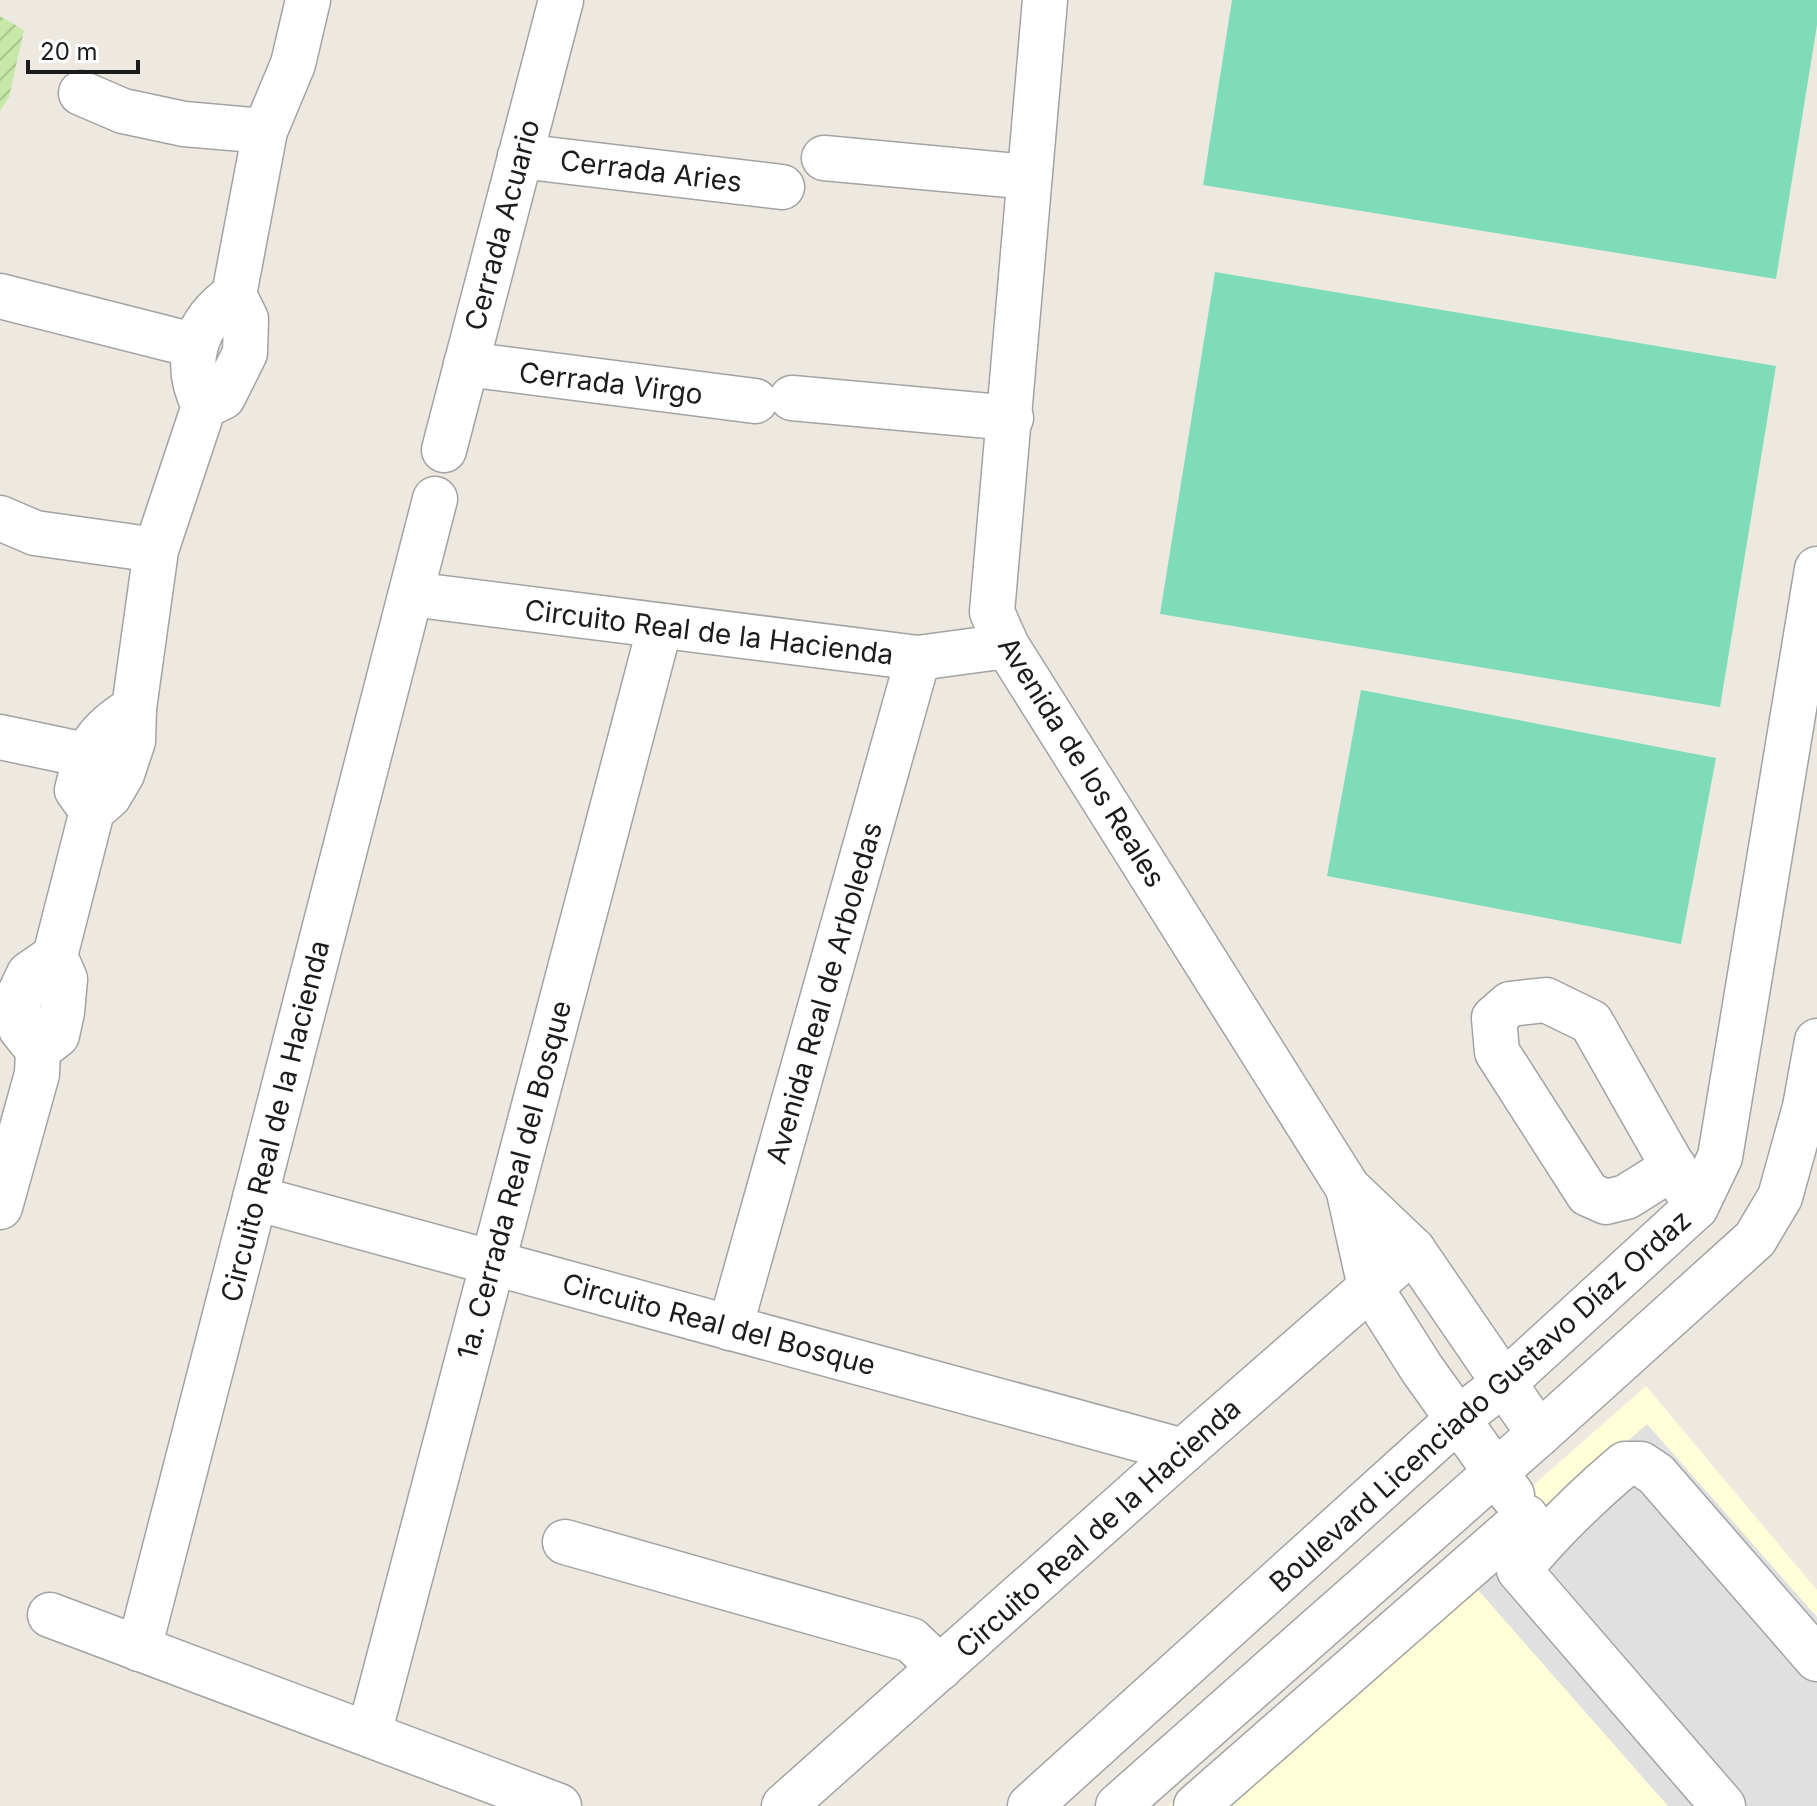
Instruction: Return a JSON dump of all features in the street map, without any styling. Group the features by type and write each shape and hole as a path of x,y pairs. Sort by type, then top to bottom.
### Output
{"street":[{"path":"0,1207 37,1074 38,1050 21,1029 20,983 92,811 109,796 122,774 133,741 134,708 156,550 204,406 223,397 245,353 246,319 234,295 265,131 293,64 308,0"},
{"name":"Cerrada Acuario","path":"444,450 561,0"},
{"name":"Avenida de los Reales","path":"1045,0 992,612 1007,646 1348,1188 1413,1250 1539,1434"},
{"path":"81,93 123,111 184,124 265,131"},
{"name":"Cerrada Aries","path":"520,156 782,187"},
{"path":"824,158 1029,177"},
{"path":"204,406 194,388 193,345 215,308 234,295"},
{"path":"0,296 193,345"},
{"name":"Cerrada Virgo","path":"466,364 774,400 1011,418"},
{"name":"Circuito Real de la Hacienda","path":"139,1649 435,499"},
{"path":"0,518 35,533 156,550"},
{"name":"Boulevard Licenciado Gustavo Díaz Ordaz","path":"1030,1806 1458,1419 1504,1383 1696,1207 1720,1157 1817,569"},
{"name":"Circuito Real de la Hacienda","path":"411,594 918,658 1007,646"},
{"name":"1a. Cerrada Real del Bosque","path":"369,1734 660,626"},
{"name":"Avenida Real de Arboledas","path":"730,1328 918,658"},
{"path":"92,811 77,790 85,755 110,722 134,708"},
{"path":"0,737 85,755"},
{"path":"20,983 65,979 57,1035 38,1050"},
{"path":"1674,1167 1626,1197 1606,1202 1588,1194 1497,1052 1494,1018 1510,1004 1546,1000 1591,1022 1674,1167 1696,1207"},
{"path":"1118,1806 1755,1239 1780,1197 1805,1107 1817,1041"},
{"path":"1780,1197 1817,1166"},
{"name":"Avenida de los Reales","path":"1348,1188 1370,1287 1415,1359 1535,1528"},
{"name":"Circuito Real del Bosque","path":"255,1198 1183,1451"},
{"name":"Circuito Real de la Hacienda","path":"784,1806 1413,1250"},
{"path":"1196,1806 1535,1528 1571,1511 1625,1464 1641,1464 1656,1474 1817,1659"},
{"path":"1535,1528 1519,1570 1723,1806"},
{"path":"565,1542 911,1640 940,1668"},
{"path":"50,1615 559,1806"}],"shaded area":[{"path":"1646,1386 1817,1590 1817,1806 1168,1806"},
{"path":"1647,1424 1817,1617 1817,1806 1668,1806 1471,1582"}],"green space":[{"path":"1232,0 1817,0 1817,25 1776,279 1203,185"},
{"path":"0,16 24,30 9,97 0,111"},
{"path":"1215,272 1776,366 1720,707 1160,614"},
{"path":"1361,690 1716,758 1681,944 1327,876"}]}
